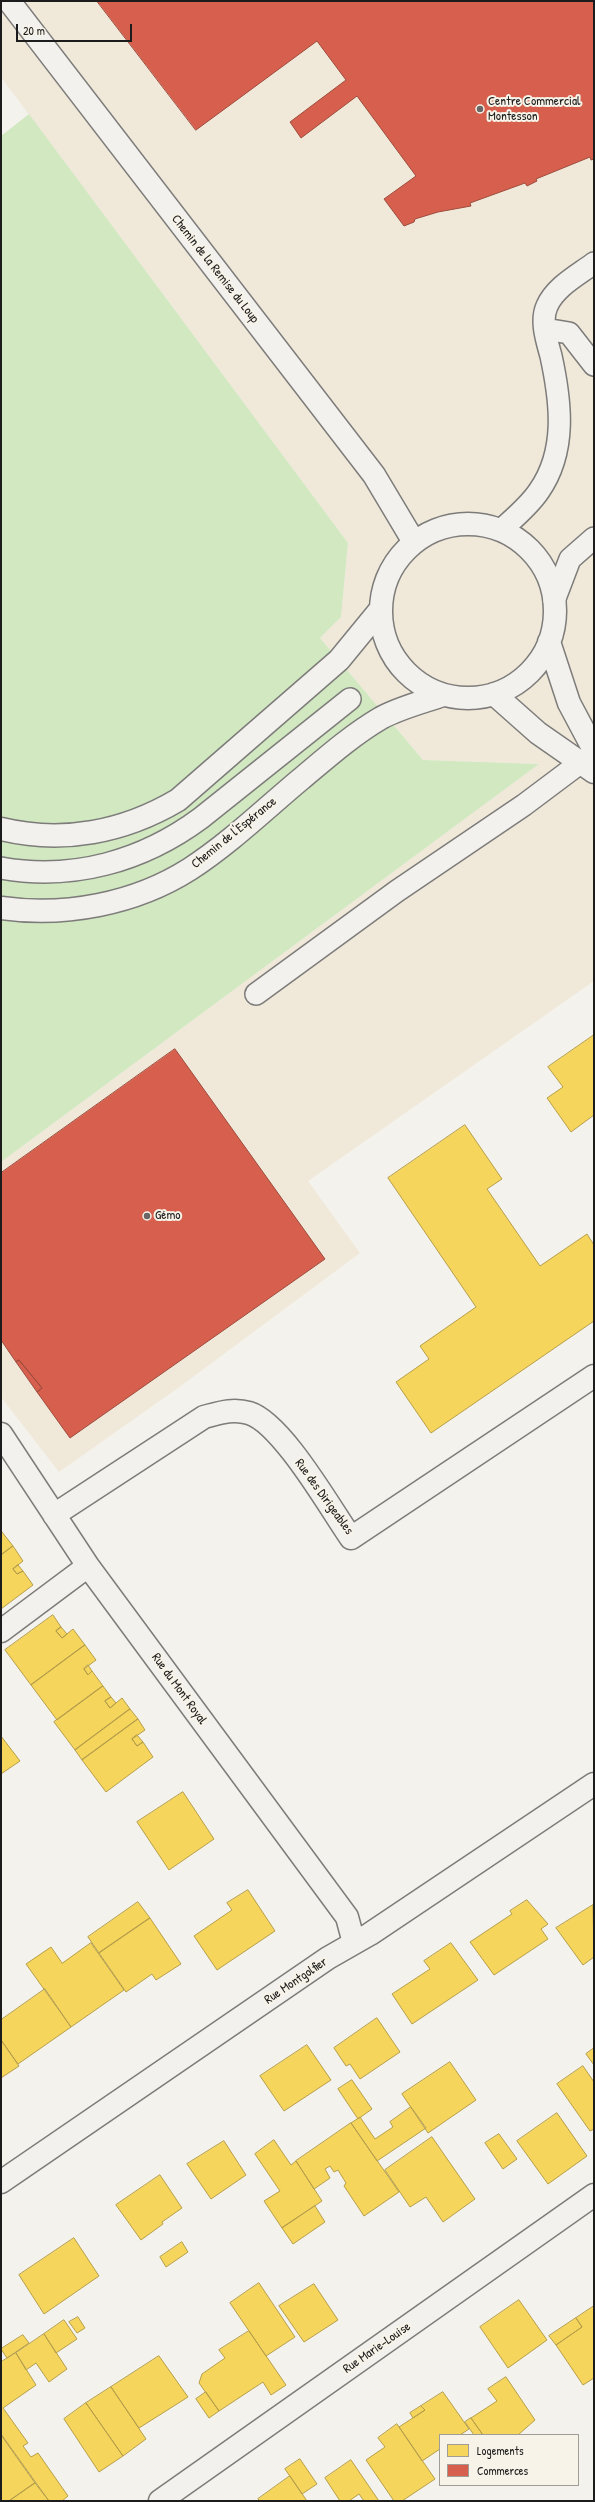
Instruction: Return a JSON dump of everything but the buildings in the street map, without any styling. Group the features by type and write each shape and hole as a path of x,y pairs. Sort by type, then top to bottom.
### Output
{"street":[{"name":"Chemin de la Remise du Loup","path":"9,1 374,475 414,542"},
{"path":"456,524 479,524 501,530 521,542 538,559 549,579 554,601 554,622 549,642 537,665 517,683 494,694 469,699 443,695 418,683 397,663 384,638 380,610 387,579 396,561 414,542 434,530 456,524"},
{"path":"1,829 44,836 97,832 143,818 165,808 178,800 339,660 380,610"},
{"path":"549,642 589,761"},
{"path":"494,694 538,733 589,761"},
{"name":"Chemin de l'Espérance","path":"1,908 37,911 86,907 140,893 168,881 208,857 338,748 382,718 443,695"},
{"name":"Rue des Dirigeables","path":"54,1515 204,1417 226,1410 249,1413 266,1422 282,1438 351,1538 594,1376"},
{"name":"Rue du Mont Royal","path":"1,1434 88,1566 347,1917 354,1944"},
{"path":"1,1631 88,1566"},
{"name":"Rue Montgolfier","path":"1,2182 328,1958 354,1944 594,1784"},
{"name":"Rue Marie-Louise","path":"160,2501 594,2195"}],"lane":[{"path":"501,530 539,491 556,460 560,427 558,389 545,328 547,306 559,289 594,263"},
{"path":"545,328 569,333 594,365"},
{"path":"554,601 570,559 594,538"},
{"path":"1,868 36,872 78,870 115,862 154,847 201,818 350,699"},
{"path":"256,994 397,891 589,761"}],"shaded area":[{"path":"1,1 594,1 594,981 308,1181 360,1253 178,1388 59,1472 1,1397 1,1162 539,764 423,760 320,638 341,617 348,543 1,77"}],"green space":[{"path":"29,114 348,543 341,617 320,638 423,760 539,764 1,1162 1,136"}],"place":[{"name":"Centre Commercial Montesson","path":"480,109"},
{"name":"Gémo","path":"147,1216"}]}
